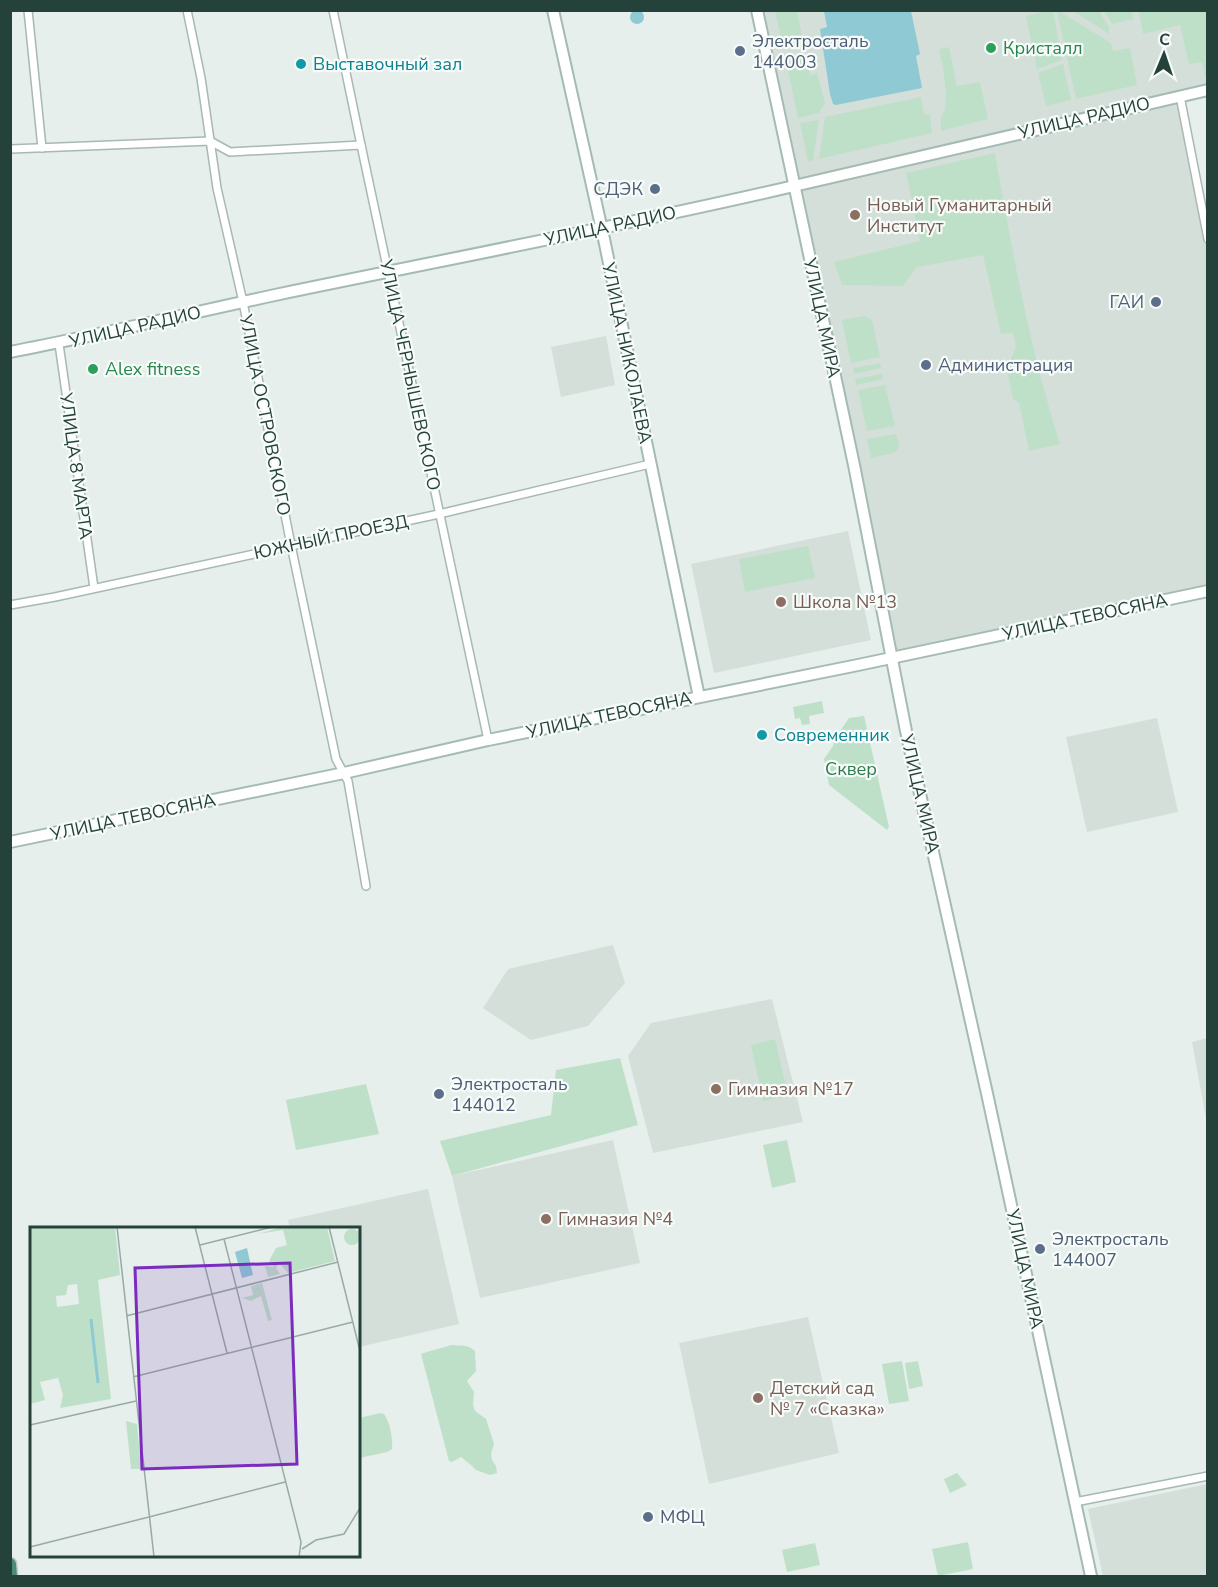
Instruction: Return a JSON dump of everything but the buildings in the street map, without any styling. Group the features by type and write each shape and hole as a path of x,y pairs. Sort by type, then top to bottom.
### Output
{"highway":[{"path":"10,1564 11,1576"}],"main road":[{"name":"УЛИЦА НИКОЛАЕВА","path":"553,10 699,697"},
{"name":"УЛИЦА МИРА","path":"757,10 854,465 906,731 988,1098 1090,1576"},
{"name":"УЛИЦА РАДИО","path":"10,352 59,344 243,302 794,186 1208,90"},
{"name":"УЛИЦА ТЕВОСЯНА","path":"10,842 344,773 488,740 1208,591"}],"street":[{"path":"28,10 42,148"},
{"name":"УЛИЦА ОСТРОВСКОГО","path":"187,10 201,78 217,188 243,302 336,759 344,773"},
{"name":"УЛИЦА ЧЕРНЫШЕВСКОГО","path":"333,10 360,146 488,740"},
{"path":"1180,96 1208,239"},
{"path":"11,149 210,141 230,152 360,146"},
{"name":"УЛИЦА 8 МАРТА","path":"59,344 94,588"},
{"name":"ЮЖНЫЙ ПРОЕЗД","path":"10,605 439,514 650,464"},
{"path":"344,773 354,810 354,823 366,886"},
{"path":"1075,1502 1208,1476"}],"shaded area":[{"path":"757,11 1207,11 1207,90 1180,96 1207,239 1207,591 891,658"},
{"path":"606,336 615,385 561,397 551,347"},
{"name":"Школа №13","path":"848,531 871,640 714,673 691,564"},
{"path":"1157,718 1178,812 1087,832 1066,737"},
{"path":"613,945 625,983 588,1026 531,1040 483,1008 508,969"},
{"name":"Гимназия №17","path":"772,999 803,1122 653,1153 628,1056 651,1023"},
{"path":"1208,1038 1207,1124 1192,1042"},
{"name":"Гимназия №4","path":"613,1140 640,1263 480,1298 452,1176"},
{"path":"428,1189 459,1324 360,1347 360,1227 290,1227 288,1220"},
{"name":"Детский сад № 7 «Сказка»","path":"808,1317 839,1453 709,1484 679,1343"},
{"path":"1207,1484 1207,1576 1103,1576 1088,1509"}],"green space":[{"path":"775,11 797,11 804,46 784,50"},
{"path":"1053,11 1062,60 1037,69 1026,16"},
{"path":"1059,11 1111,43 1113,51 1130,48 1137,85 1076,99 1057,12"},
{"path":"1073,11 1099,11 1109,27 1109,34"},
{"path":"1104,11 1132,11 1133,19 1112,24"},
{"path":"1139,11 1207,11 1207,76 1205,76 1202,62 1189,64 1180,25 1143,34"},
{"path":"949,47 957,86 980,82 988,119 941,131 941,117 945,110 946,95 939,49"},
{"path":"806,56 810,75 817,73 825,103 819,113 798,118 786,60"},
{"path":"1063,64 1071,100 1046,106 1038,73"},
{"path":"921,97 924,115 930,114 932,133 819,159 825,117"},
{"path":"819,120 813,160 808,162 800,123"},
{"path":"995,153 1031,336 1060,444 1029,451 1019,403 1013,399 1007,370 1016,347 1013,333 1001,334 983,255 917,267 903,286 842,285 834,262 920,241 906,173"},
{"path":"865,316 872,320 880,357 851,363 842,320"},
{"path":"880,363 881,368 854,374 853,368"},
{"path":"882,374 883,379 856,385 855,379"},
{"path":"885,385 895,426 867,431 858,390"},
{"path":"896,434 898,450 871,458 867,439"},
{"path":"808,546 815,578 745,592 739,559"},
{"path":"822,701 824,713 809,716 810,724 802,725 800,718 795,719 793,707"},
{"name":"Сквер","path":"864,716 889,827 887,830 829,785 824,759 849,718"},
{"path":"775,1039 788,1096 763,1101 751,1045"},
{"path":"620,1058 638,1125 452,1176 440,1141 551,1115 556,1070"},
{"path":"366,1084 379,1134 296,1150 286,1100"},
{"path":"787,1140 796,1182 772,1188 763,1145"},
{"path":"451,1345 467,1346 475,1351 476,1371 467,1381 474,1392 475,1411 486,1419 488,1425 494,1444 492,1460 497,1473 490,1475 476,1470 461,1457 452,1462 449,1461 421,1354"},
{"path":"902,1361 909,1401 889,1404 882,1364"},
{"path":"918,1361 923,1386 909,1389 905,1363"},
{"path":"384,1414 389,1426 392,1449 360,1458 360,1418"},
{"path":"957,1473 967,1485 950,1493 944,1479"},
{"path":"968,1542 973,1569 938,1576 932,1549"},
{"path":"815,1543 820,1565 787,1572 782,1550"}],"water":[{"path":"637,10 642,12 644,17 642,22 637,24 632,22 630,17 632,12"},
{"path":"824,11 911,11 920,54 916,56 922,88 833,104 820,29 827,27"}],"place":[{"name":"Кристалл","path":"991,48"},
{"name":"Электросталь 144003","path":"740,51"},
{"name":"Выставочный зал","path":"301,64"},
{"name":"СДЭК","path":"655,189"},
{"name":"Новый Гуманитарный Институт","path":"855,215"},
{"name":"ГАИ","path":"1156,302"},
{"name":"Администрация","path":"926,365"},
{"name":"Alex fitness","path":"93,369"},
{"name":"Школа №13","path":"781,602"},
{"name":"Современник","path":"762,735"},
{"name":"Гимназия №17","path":"716,1089"},
{"name":"Электросталь 144012","path":"439,1094"},
{"name":"Гимназия №4","path":"546,1219"},
{"name":"Электросталь 144007","path":"1040,1249"},
{"name":"Детский сад № 7 «Сказка»","path":"758,1398"},
{"name":"МФЦ","path":"648,1517"}]}
